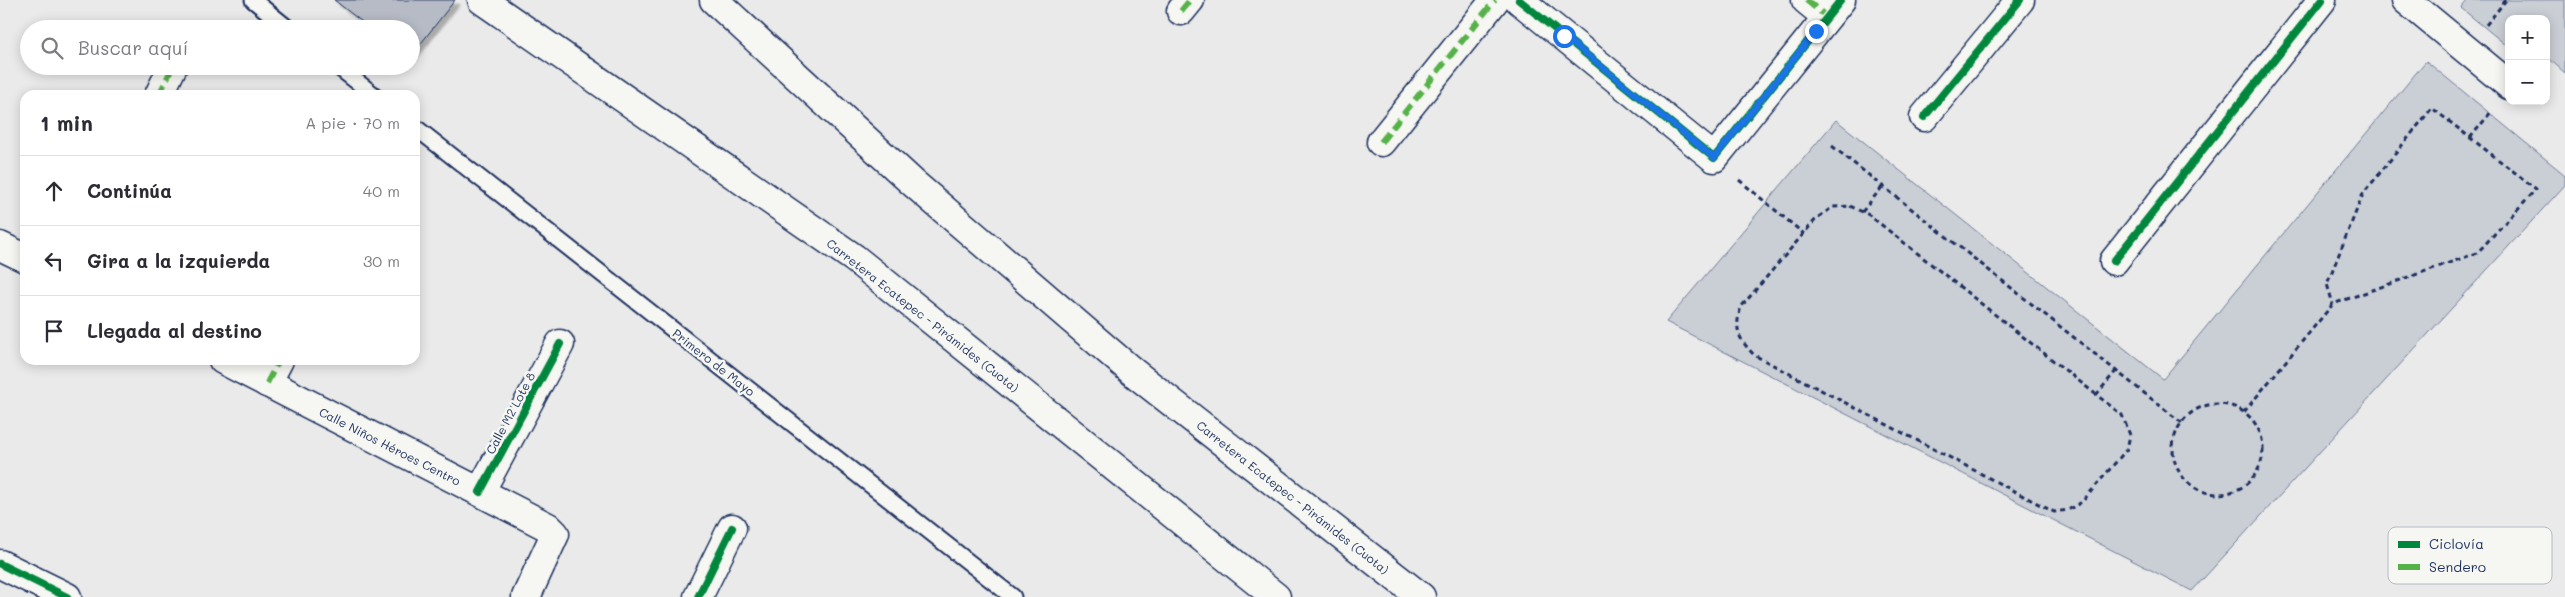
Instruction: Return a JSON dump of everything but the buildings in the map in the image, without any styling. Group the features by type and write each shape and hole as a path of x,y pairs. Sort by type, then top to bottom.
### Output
{"main road":[{"name":"Carretera Ecatepec - Pirámides (Cuota)","path":"482,0 854,258 1276,597"},
{"name":"Carretera Ecatepec - Pirámides (Cuota)","path":"714,0 912,182 1133,372 1421,597"},
{"path":"1381,142 1495,0"},
{"path":"1519,0 1714,158 1834,8 1806,0"},
{"path":"1924,117 2020,0"},
{"path":"2114,261 2322,0"},
{"path":"2406,0 2505,81"},
{"path":"161,90 169,75"},
{"path":"0,246 20,256"},
{"name":"Calle M2 Lote 8","path":"480,492 560,344"},
{"name":"Calle Niños Héroes Centro","path":"246,365 273,371 480,492 548,527 555,534 526,597"},
{"path":"698,597 732,528"},
{"path":"0,564 67,597"}],"lane":[{"path":"253,0 278,20"},
{"path":"348,75 368,90"},
{"name":"Primero de Mayo","path":"420,132 1013,597"}],"path":[{"path":"2244,412 2333,304 2477,252 2536,189 2432,108 2363,194 2328,284 2333,304"},
{"path":"1832,146 2182,423"},
{"path":"1714,158 1804,234"},
{"path":"1862,212 1883,186"},
{"path":"1850,206 1862,212 1869,215 2122,415 2130,434 2127,449 2082,502 2068,510 2054,512 1754,355 1741,341 1736,322 1741,307 1817,218 1833,207 1850,206"},
{"path":"2096,395 2116,371"},
{"path":"2214,404 2230,405 2244,412 2255,423 2262,437 2264,453 2261,467 2253,479 2243,488 2230,494 2216,495 2202,492 2190,485 2180,475 2174,460 2173,444 2177,429 2186,416 2199,408 2214,404"}],"shaded area":[{"path":"2468,0 2565,0 2565,73 2550,60 2550,15 2505,15 2505,44 2461,8"},
{"path":"2426,61 2565,175 2565,185 2192,591 1666,322 1836,120 2163,379"}],"marked path":[{"path":"1181,11 1190,0"},
{"path":"1381,142 1495,0"},
{"path":"1806,0 1827,17"},
{"path":"161,90 169,75"},
{"path":"267,383 276,365"}],"cycle path":[{"path":"1519,0 1714,158 1841,0"},
{"path":"1924,117 2020,0"},
{"path":"2114,261 2322,0"},
{"path":"480,492 560,344"},
{"path":"698,597 732,528"},
{"path":"0,564 67,597"}],"route":[{"path":"1564,36 1714,158 1816,31"}]}
